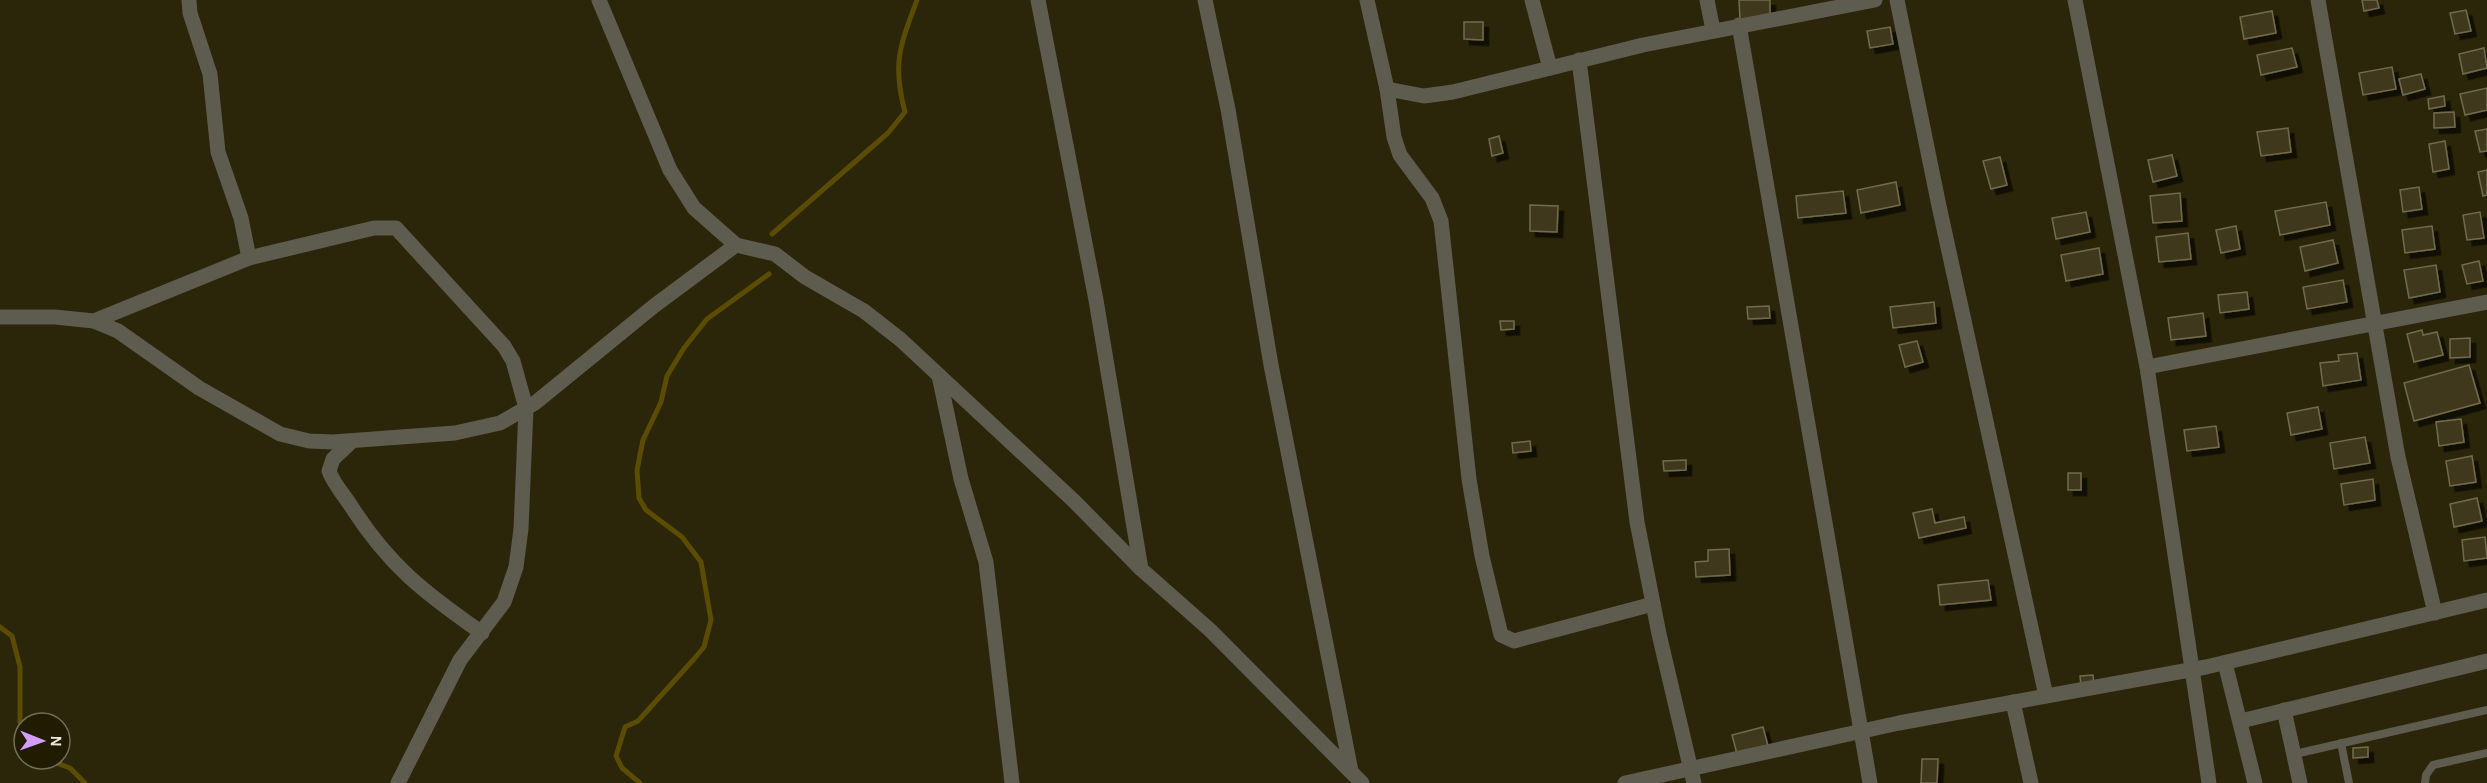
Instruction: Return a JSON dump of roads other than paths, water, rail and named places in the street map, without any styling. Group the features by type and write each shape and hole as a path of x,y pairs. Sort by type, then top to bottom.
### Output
{"street":[{"path":"189,0 190,14 210,74 218,152 238,210 249,258"},
{"path":"599,0 670,170 694,208 736,245 775,254 805,277 864,311 902,340 1074,501 1141,569 1210,630 1362,783"},
{"path":"1038,0 1096,300 1141,569"},
{"path":"1205,0 1228,109 1271,364 1351,771"},
{"path":"1367,0 1387,89 1394,136 1400,155 1432,198 1441,221 1469,479 1482,556 1501,635 1514,640 1653,604"},
{"path":"1532,0 1550,68"},
{"path":"1707,0 1713,30"},
{"path":"1387,89 1407,95 1440,94 1713,30 1875,0"},
{"path":"1897,0 2046,696"},
{"path":"2075,0 2147,367 2191,670 2210,783"},
{"path":"2318,0 2373,323 2404,488 2434,613"},
{"path":"1740,25 1870,783"},
{"path":"1579,60 1637,522 1653,604 1694,783"},
{"path":"94,321 249,258 374,228 396,228 509,353 526,408 521,529 516,567 504,602 460,660 398,783"},
{"path":"0,317 55,317 94,321 118,331 199,388 280,434 309,441 352,441 454,433 500,423 526,408 577,371 654,306 736,245"},
{"path":"2147,367 2487,302"},
{"path":"939,376 961,479 986,562 1012,783"},
{"path":"352,441 333,459 329,471 371,537 393,564 412,581 482,633"},
{"path":"1625,783 1861,730 2225,663 2487,600"},
{"path":"2241,721 2487,661"},
{"path":"2225,663 2255,783"},
{"path":"2013,702 2031,783"},
{"path":"2284,710 2300,783"}],"lane":[{"path":"2295,754 2487,710"},
{"path":"2341,743 2349,783"},
{"path":"2425,783 2426,775 2433,765 2487,753"}],"waterway":[{"path":"772,234 888,133 905,112 899,80 900,55 917,0"},
{"path":"640,783 622,768 616,756 625,727 638,721 704,647 711,620 701,562 682,537 646,510 639,498 637,470 643,440 661,402 667,376 684,348 707,319 769,274"},
{"path":"0,627 12,636 20,667 20,711"},
{"path":"72,770 85,783"}]}
